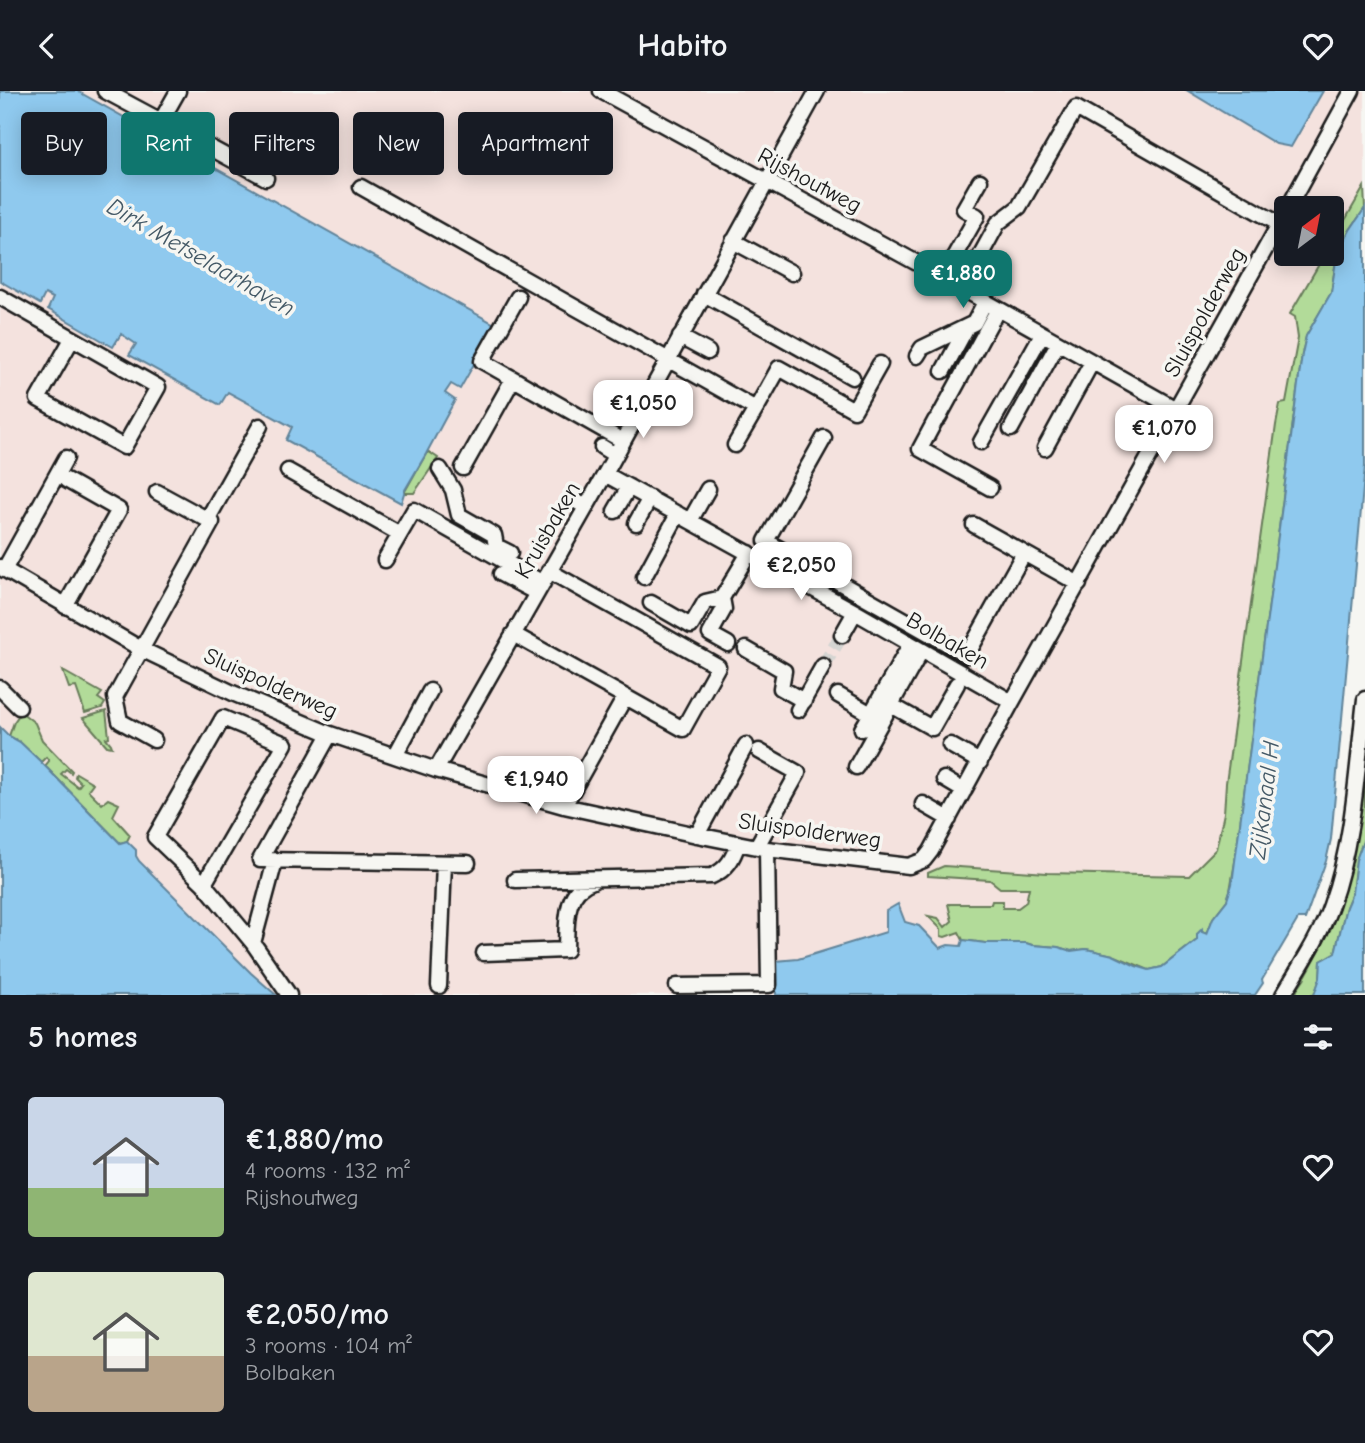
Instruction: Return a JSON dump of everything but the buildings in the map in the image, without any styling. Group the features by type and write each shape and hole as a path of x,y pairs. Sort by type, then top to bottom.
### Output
{"street":[{"path":"105,91 144,112"},
{"path":"166,112 178,91"},
{"name":"Rijshoutweg","path":"601,91 767,183 914,255 942,278 1176,409"},
{"name":"Kruisbaken","path":"436,770 605,474 817,91"},
{"name":"Sluispolderweg","path":"1294,196 1352,91"},
{"path":"962,289 998,223 1019,207 1076,108 1274,210"},
{"path":"215,150 266,178"},
{"path":"942,278 977,216 964,209 979,181"},
{"path":"361,187 756,409"},
{"name":"Sluispolderweg","path":"2,568 141,649 235,694 330,734 436,770 564,806 762,848 909,866 918,864 924,860 980,762 1274,233"},
{"path":"733,241 792,273"},
{"path":"704,294 852,377"},
{"path":"0,297 158,387 124,447 38,399 72,339"},
{"path":"518,297 482,361 623,441"},
{"path":"917,356 922,348 974,323 991,306"},
{"path":"990,488 920,449 939,417 991,306"},
{"path":"943,371 967,327"},
{"path":"682,333 710,349"},
{"path":"981,442 1042,334"},
{"path":"1011,429 1058,343"},
{"path":"1045,448 1092,362"},
{"path":"736,445 779,368 854,410 880,364"},
{"path":"463,468 513,379"},
{"path":"207,520 260,426"},
{"path":"824,437 766,541 967,655 1024,553"},
{"path":"602,447 615,455"},
{"path":"2,568 65,458"},
{"path":"440,468 453,490 459,515 494,535 496,546 544,581"},
{"path":"288,471 400,534"},
{"name":"Bolbaken","path":"605,474 1012,702"},
{"path":"65,606 119,510 66,481"},
{"path":"615,511 629,487"},
{"path":"644,576 684,518 708,489"},
{"path":"155,740 120,721 116,697 212,522 157,492"},
{"path":"636,523 650,498"},
{"path":"572,499 586,507"},
{"path":"385,561 414,510 544,581 718,666 683,729 513,634"},
{"path":"974,525 1079,583"},
{"path":"728,644 710,634 724,609 722,599 749,553"},
{"path":"501,574 544,581"},
{"path":"651,603 691,626 705,602 722,599"},
{"path":"842,635 855,613"},
{"path":"856,767 891,705 916,648"},
{"path":"862,729 916,648"},
{"path":"746,649 784,671 781,688 801,705 824,666"},
{"path":"891,705 932,728 957,684"},
{"path":"0,688 19,707"},
{"path":"395,756 430,691"},
{"path":"838,695 871,714"},
{"path":"564,806 625,697"},
{"path":"1283,995 1310,951 1330,908 1342,871 1365,699"},
{"path":"204,884 285,744 223,718 155,837 204,884 253,943 289,995"},
{"path":"330,734 260,860 468,863"},
{"path":"950,745 980,762"},
{"path":"677,986 769,985 762,848 798,773 753,748 697,835"},
{"path":"944,779 964,790"},
{"path":"923,804 948,818"},
{"path":"515,880 712,876 728,865 738,843"},
{"path":"253,943 275,860"},
{"path":"439,986 444,863"},
{"path":"484,953 566,950 569,907 574,894 587,883 599,879"}],"shaded area":[{"path":"0,91 1365,91 1365,294 1279,908 1194,995 148,995 0,859"}],"green space":[{"path":"1364,187 1365,208 1344,241 1344,222"},
{"path":"1318,266 1335,266 1331,293 1306,336 1302,354 1235,862 1227,900 1213,918 1207,934 1197,934 1197,940 1162,967 1149,970 1113,955 1086,949 1071,951 1026,943 985,943 963,940 959,932 941,936 941,929 928,916 938,918 945,927 952,921 948,904 991,904 992,901 1003,901 1003,908 1018,908 1026,902 1029,888 1000,888 990,880 928,876 928,873 944,866 1047,873 1189,876 1216,849 1224,813 1276,425 1280,404 1286,403 1298,338 1295,317 1290,314"},
{"path":"429,452 438,458 414,493 404,493 426,454"},
{"path":"63,671 102,693 98,698 105,703 102,708 85,713 76,687 69,688"},
{"path":"106,711 109,737 106,738 112,747 107,746 83,718"},
{"path":"21,712 35,723 42,740 72,771 71,773 66,769 61,774 78,787 81,783 75,777 76,773 93,783 88,790 102,804 108,799 119,804 113,816 130,835 127,841 120,843 45,766 49,761 46,757 41,762 20,742 9,736"},
{"path":"1365,767 1365,836 1356,860 1352,893 1335,953 1321,961 1320,979 1314,995 1296,995 1335,918 1343,892 1355,839"}],"water":[{"name":"Dirk Metselaarhaven","path":"0,91 77,91 121,116 121,175 215,175 215,168 496,325 460,389 451,384 445,393 455,400 405,490 401,503 286,440 292,427 228,392 220,405 129,355 136,344 121,334 113,347 48,309 53,298 45,294 40,304 0,281"},
{"path":"1188,91 1323,91 1291,147 1276,144"},
{"name":"Zijkanaal H","path":"1365,208 1365,466 1331,839 1305,919 1298,919 1255,995 776,995 776,961 798,959 886,932 886,911 898,904 905,922 919,926 940,948 948,945 961,946 963,940 1026,943 1071,951 1086,949 1113,955 1149,970 1162,967 1197,940 1197,934 1202,929 1202,932 1207,934 1213,918 1227,900 1232,884 1302,354 1306,336 1331,293 1335,266 1344,266 1344,241"},
{"path":"0,727 41,762 120,843 127,841 136,850 139,861 276,995 0,995"},
{"path":"1365,836 1365,995 1314,995 1320,978 1321,961 1335,953 1352,893 1356,860"}],"tunnel":[{"path":"823,666 842,635"}]}
